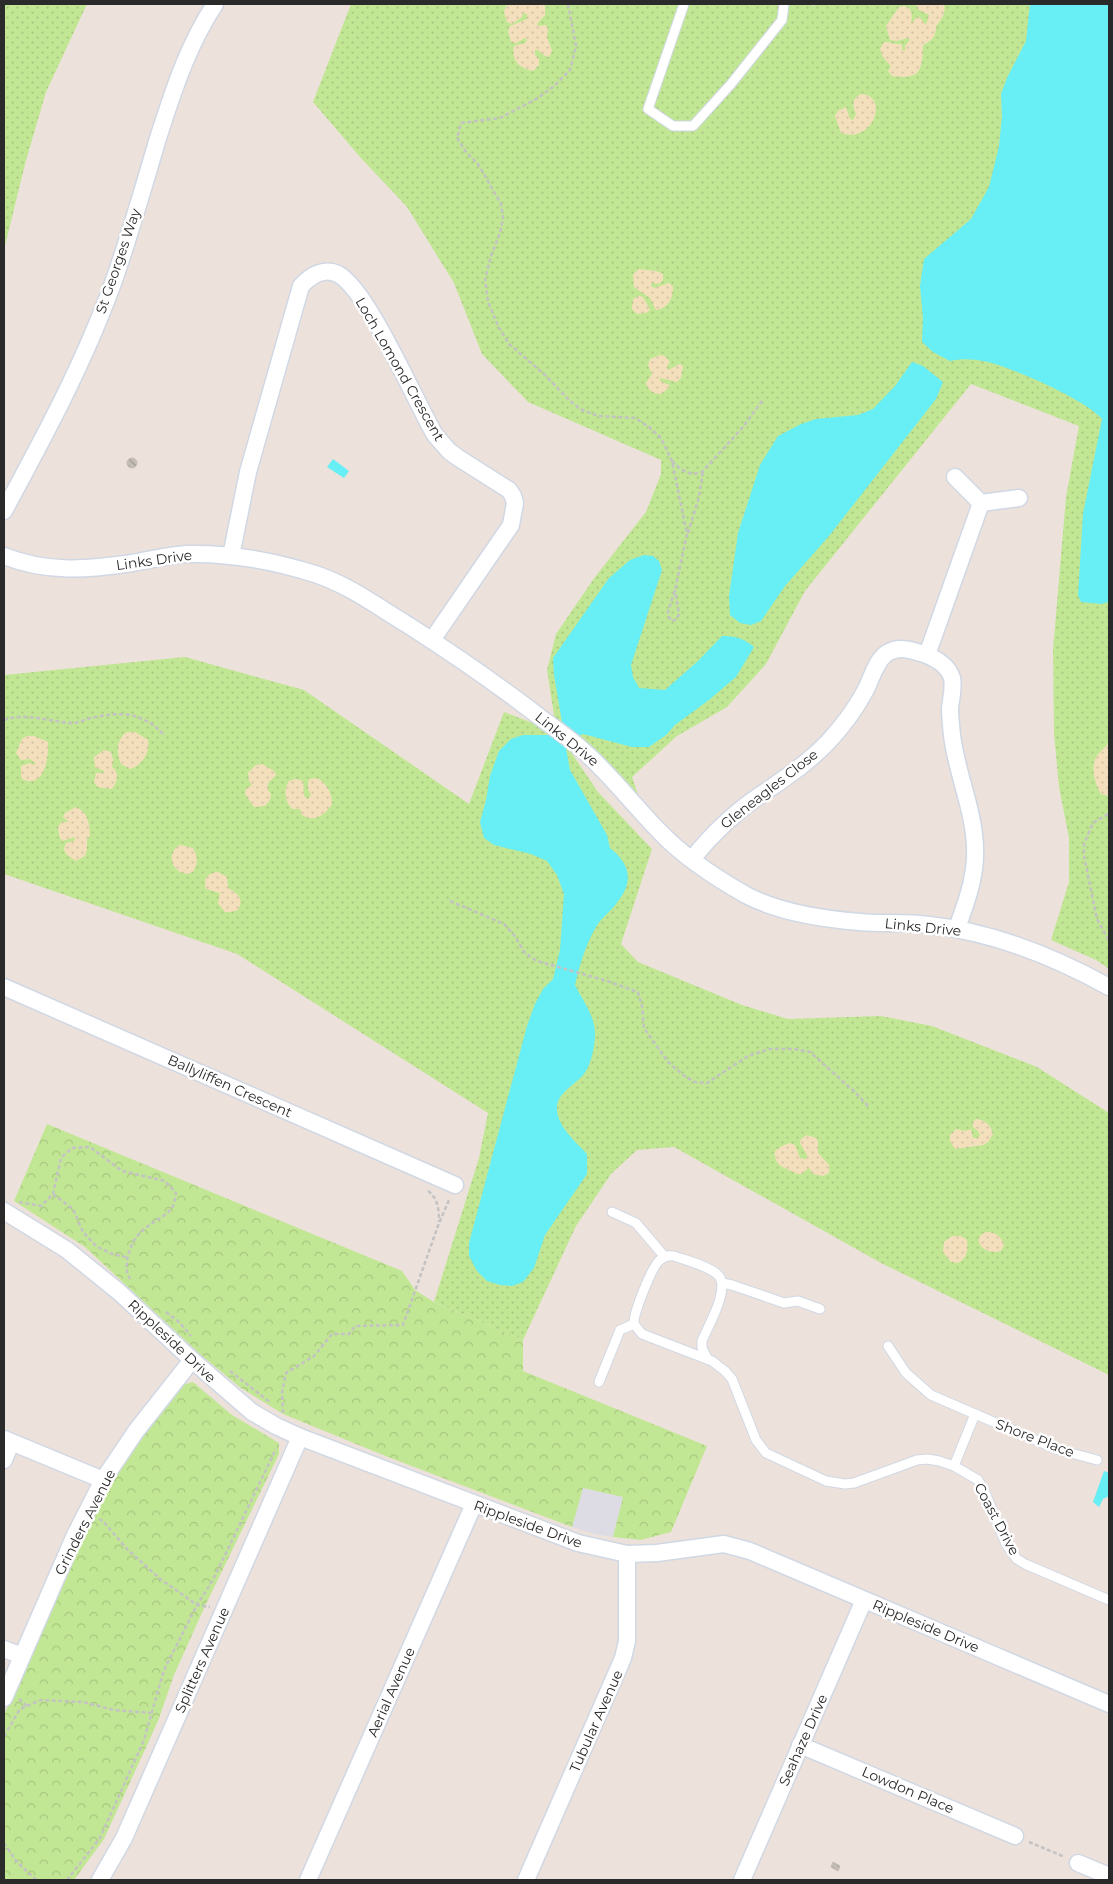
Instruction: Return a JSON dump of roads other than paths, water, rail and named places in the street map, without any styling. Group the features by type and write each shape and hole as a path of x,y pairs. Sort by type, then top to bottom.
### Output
{"street":[{"name":"St Georges Way","path":"4,511 62,403 92,337 122,256 179,73 194,38 215,4"},
{"name":"Loch Lomond Crescent","path":"231,556 248,472 301,286 307,279 319,273 328,271 338,274 352,286 373,317 428,424 441,443 457,457 504,486 513,496 515,509 511,525 432,640"},
{"path":"955,477 981,503"},
{"path":"981,503 1019,498"},
{"path":"927,656 981,503"},
{"name":"Links Drive","path":"4,556 30,565 49,568 89,569 185,554 231,556 258,559 319,575 349,589 432,640 517,699 587,754 626,792 660,832 716,877 750,896 786,909 825,918 862,922 925,924 957,928 1056,959 1109,987"},
{"name":"Gleneagles Close","path":"692,859 721,827 762,794 781,782 827,743 853,711 866,691 880,660 886,654 900,649 927,656 945,666 952,678 950,709 952,737 969,805 974,840 975,859 972,876 967,900 957,928"},
{"name":"Ballyliffen Crescent","path":"4,987 455,1185"},
{"name":"Rippleside Drive","path":"9,1206 119,1292 192,1360 252,1412 292,1434 578,1544 627,1554 658,1553 712,1545 730,1545 750,1551 1109,1704"},
{"name":"Grinders Avenue","path":"4,1698 86,1512 103,1480 136,1431 192,1360"},
{"name":"Splitters Avenue","path":"100,1880 124,1838 224,1610 292,1434"},
{"path":"4,1460 8,1441 103,1480"},
{"name":"Aerial Avenue","path":"308,1880 474,1504"},
{"name":"Tubular Avenue","path":"526,1880 623,1658 627,1641 627,1554"},
{"name":"Seahaze Drive","path":"742,1880 864,1600"},
{"path":"4,1649 22,1656"},
{"name":"Lowdon Place","path":"800,1745 1015,1836"},
{"path":"1078,1863 1109,1876"}],"lane":[{"path":"684,4 648,110 673,126 693,126 782,20 784,4"},
{"path":"612,1212 636,1222 664,1256"},
{"path":"598,1382 620,1330 634,1324 636,1311 657,1263 664,1256 674,1256 712,1271 718,1275 722,1283 720,1300 702,1340 702,1348 706,1358"},
{"path":"722,1283 784,1303 798,1301 820,1309"},
{"name":"Coast Drive","path":"634,1324 642,1334 706,1358 719,1365 732,1379 760,1447 774,1458 826,1481 844,1484 854,1483 917,1460 928,1458 954,1466 978,1480 1006,1544 1017,1559 1109,1600"},
{"name":"Shore Place","path":"888,1346 906,1373 930,1394 1056,1449 1097,1460"},
{"path":"954,1466 975,1414"}],"water":[{"path":"1030,4 1109,4 1109,602 1101,604 1081,602 1078,595 1083,514 1102,419 1093,411 1065,394 1031,378 983,361 964,359 950,361 933,352 922,342 923,318 920,286 924,259 971,219 989,187 999,146 1002,116 1001,94 1026,41"},
{"path":"912,362 923,366 943,382 936,399 829,536 785,586 761,621 751,625 740,623 730,615 729,596 738,533 760,465 778,436 801,424 816,419 858,415 873,409 895,386"},
{"path":"333,459 349,471 344,478 327,467"},
{"path":"644,555 653,556 659,561 662,570 631,665 633,677 639,688 665,690 698,661 722,636 739,638 754,647 736,677 649,747 632,747 583,734 576,737 566,748 570,770 607,835 610,848 626,867 628,881 622,896 596,927 581,962 575,985 593,1021 595,1034 593,1050 591,1061 584,1074 562,1094 557,1104 558,1116 564,1128 587,1154 587,1174 545,1235 534,1268 523,1282 512,1286 500,1285 487,1281 477,1271 469,1256 469,1243 527,1026 543,989 553,979 560,950 564,894 557,875 547,861 531,854 494,845 484,838 480,822 490,776 499,751 511,739 523,735 551,735 562,722 553,658 609,578 630,560"},
{"path":"1104,1471 1109,1473 1109,1496 1103,1499 1099,1507 1093,1502"}]}
